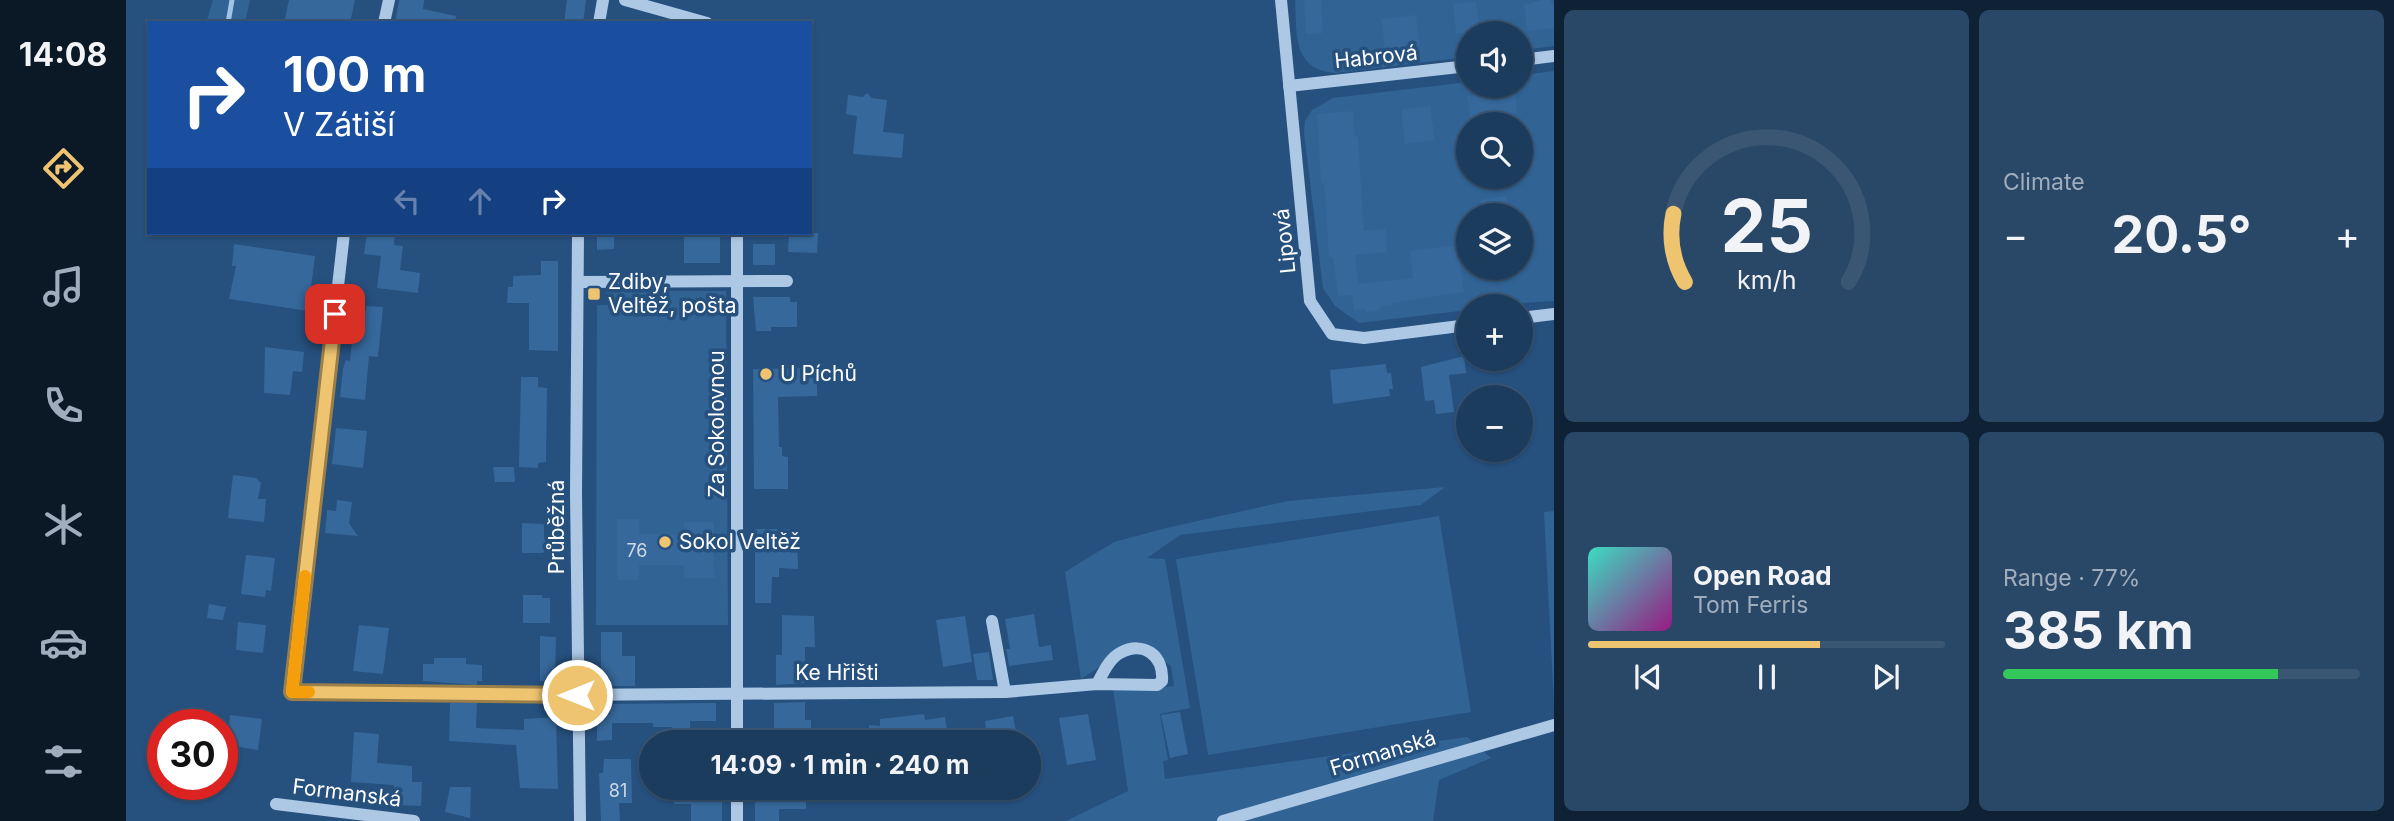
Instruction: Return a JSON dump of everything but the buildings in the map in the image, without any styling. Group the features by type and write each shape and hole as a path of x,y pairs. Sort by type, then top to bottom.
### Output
{"street":[{"path":"384,21 389,0"},
{"path":"599,21 603,0"},
{"path":"625,0 700,21"},
{"name":"Lipová","path":"1281,0 1310,301 1332,334 1364,338 1456,326"},
{"path":"1533,59 1554,56"},
{"name":"Habrová","path":"1289,86 1456,67"},
{"name":"Ke Hřišti","path":"344,235 292,692 577,695 1005,692 1097,684 1157,685 1162,681 1163,667 1153,652 1139,647 1118,653 1105,667 1097,684"},
{"name":"Průběžná","path":"578,235 577,695 580,821"},
{"name":"Za Sokolovnou","path":"737,235 737,730"},
{"path":"579,282 736,279 786,281"},
{"path":"1533,317 1554,314"},
{"path":"992,621 1005,692"},
{"name":"Formanská","path":"1223,821 1554,725"},
{"path":"737,800 737,821"},
{"name":"Formanská","path":"276,804 414,821"}],"shaded area":[{"path":"213,0 250,0 245,21 207,21"},
{"path":"1295,0 1554,0 1554,46 1533,49 1533,21 1456,21 1456,58 1335,73 1311,65 1304,57 1297,37"},
{"path":"1554,71 1554,301 1533,302 1533,294 1456,294 1456,311 1359,323 1335,306 1323,288 1304,133 1305,121 1312,110 1333,98 1456,83 1456,98 1533,98 1533,74"},
{"path":"607,291 726,291 728,625 596,625 597,305 607,305","holes":["617,519 639,519 639,534 684,534 684,522 714,522 715,577 684,578 684,565 639,565 639,580 617,580"]},
{"path":"1445,487 1421,505 1180,535 1147,558 1165,559 1190,708 1160,714 1168,760 1163,761 1165,779 1467,737 1491,758 1439,780 1433,821 1066,821 1128,791 1113,689 1174,686 1171,666 1154,654 1125,650 1081,679 1065,572 1114,542 1166,528 1288,501"},
{"path":"1554,511 1554,704 1544,512"},
{"path":"1439,516 1471,712 1208,755 1176,559"}],"waterway":[{"path":"228,21 232,0"}],"slow traffic":[{"path":"305,576 292,692 309,692"}],"place":[{"name":"Zdiby, Veltěž, pošta","path":"594,294"},
{"name":"U Píchů","path":"766,374"},
{"name":"Sokol Veltěž","path":"665,542"}],"route":[{"path":"335,314 292,692 577,695"}]}
